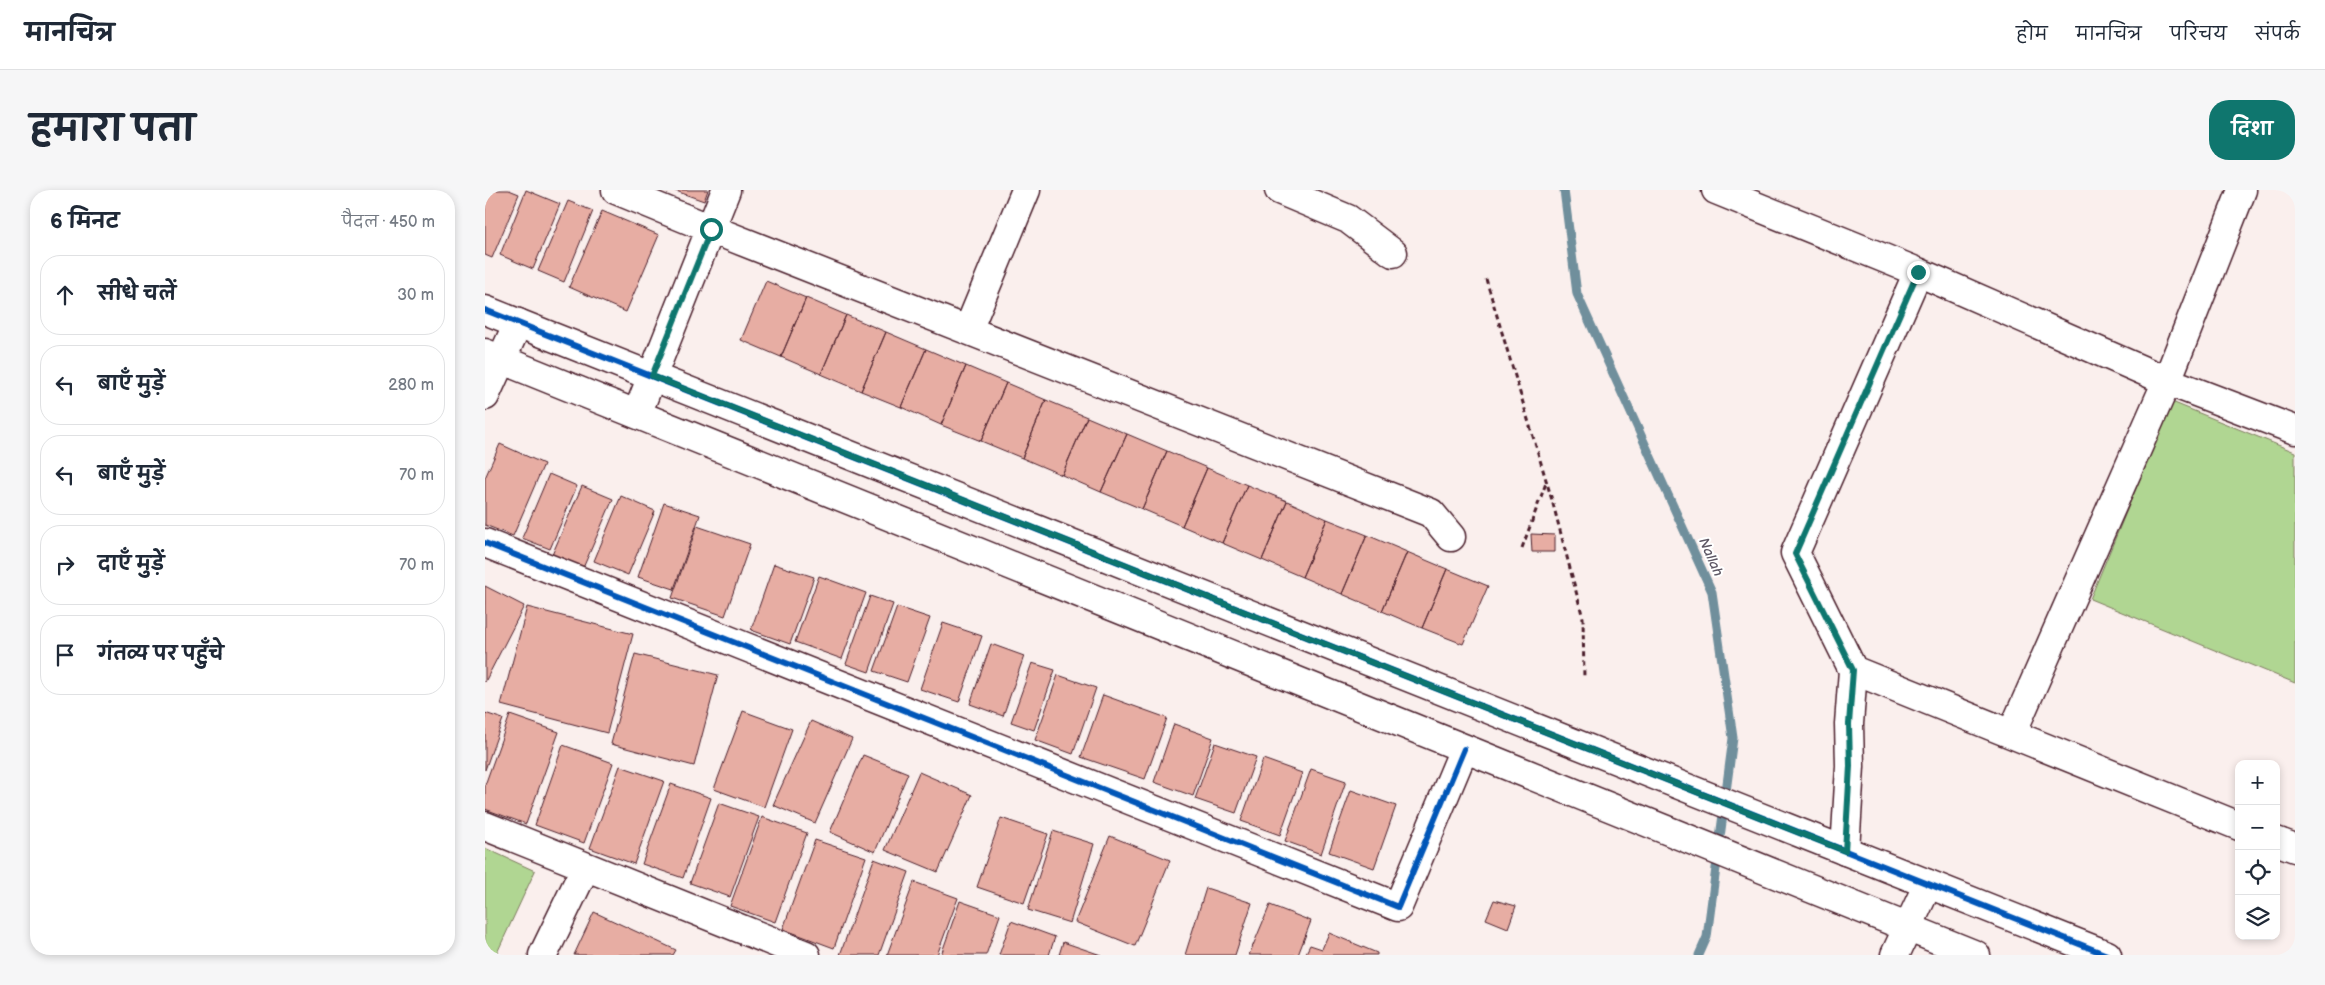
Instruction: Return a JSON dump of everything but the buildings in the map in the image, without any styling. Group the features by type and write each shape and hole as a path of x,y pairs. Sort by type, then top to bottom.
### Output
{"street":[{"path":"617,190 711,229 1431,512 1451,537"},
{"path":"637,414 726,190"},
{"path":"968,330 1026,190"},
{"path":"1279,190 1348,220 1393,253"},
{"path":"1716,190 1918,272 2167,381 2295,430"},
{"path":"2012,733 2167,381 2242,190"},
{"path":"1833,846 1850,766 1849,724 1853,670 1795,554 1918,272"},
{"path":"485,310 2107,955"},
{"path":"485,396 493,356 518,323"},
{"path":"493,356 1976,955"},
{"path":"485,543 1398,907 1464,748"},
{"path":"1853,670 2235,824"},
{"path":"485,826 585,868 806,955"},
{"path":"2280,842 2295,848"},
{"path":"543,955 585,868"},
{"path":"1895,955 1928,884"}],"path":[{"path":"1486,279 1547,482 1583,618 1584,679"},
{"path":"1522,548 1547,482"}],"green space":[{"path":"2172,402 2295,452 2295,683 2090,599"},
{"path":"485,848 535,871 496,955 485,955"}],"waterway":[{"name":"Nallah","path":"1564,190 1577,294 1712,592 1733,738 1707,937 1699,955"}],"cycle path":[{"path":"485,310 2107,955"},
{"path":"485,543 1398,907 1464,749"}],"route":[{"path":"711,229 652,376 1845,851 1850,766 1849,724 1853,670 1795,554 1918,272"}]}
